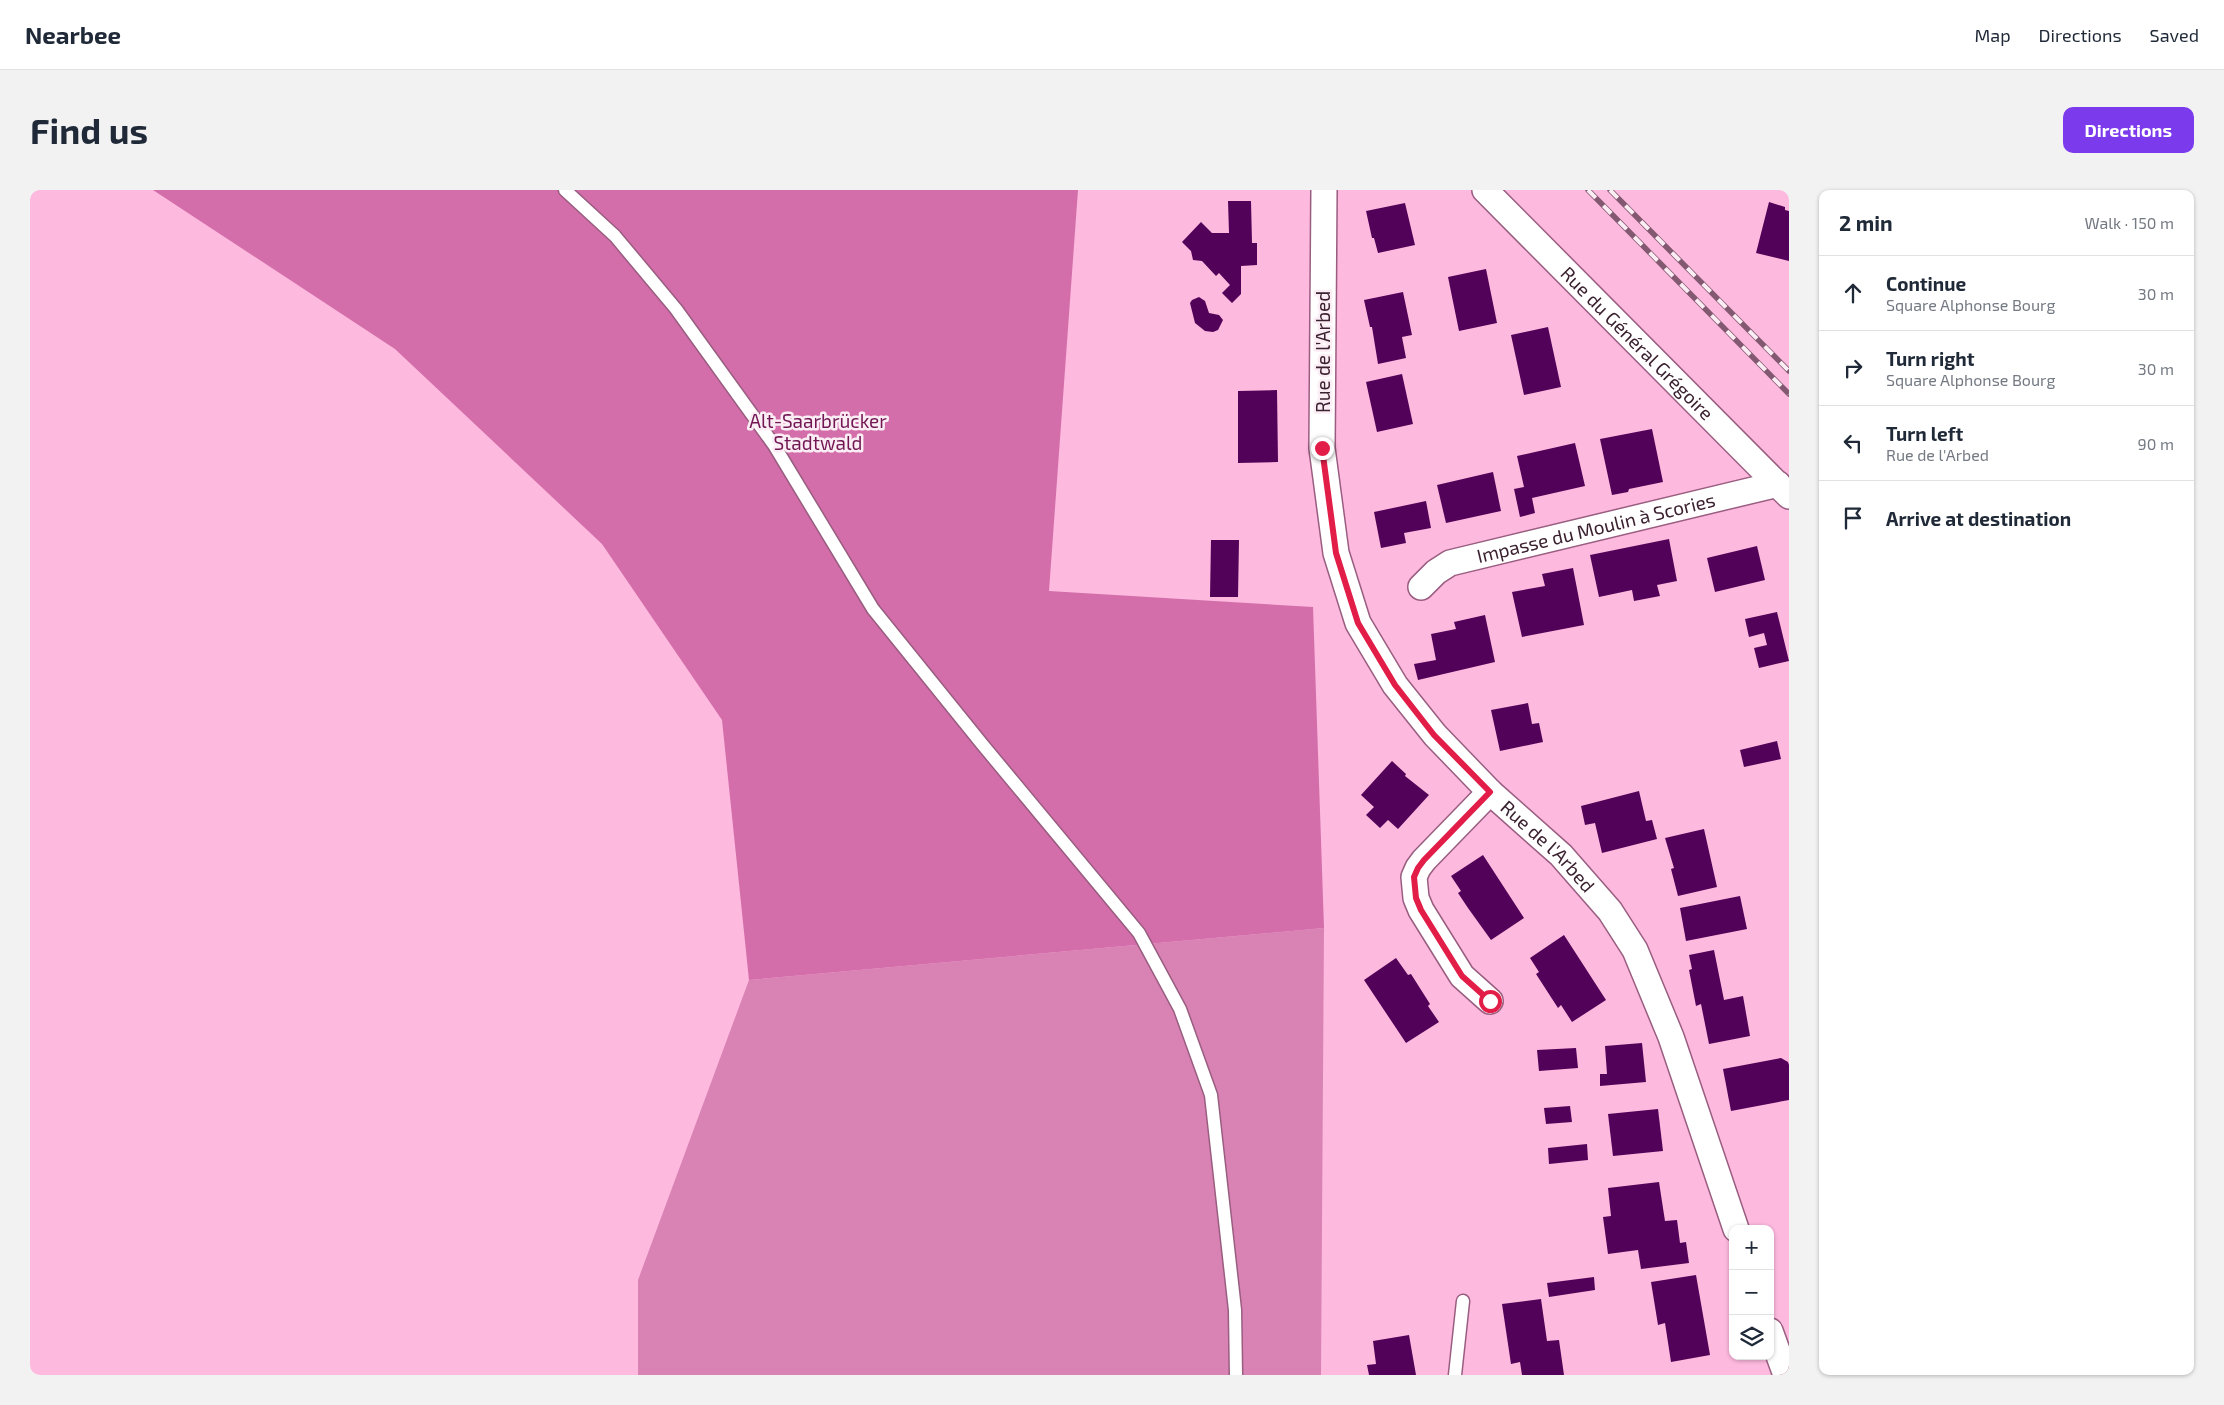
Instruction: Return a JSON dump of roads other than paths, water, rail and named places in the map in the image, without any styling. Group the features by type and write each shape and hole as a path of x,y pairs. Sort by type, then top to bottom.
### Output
{"street":[{"name":"Rue de l'Arbed","path":"1324,190 1322,448 1336,553 1358,623 1395,685 1434,735 1490,792 1561,855 1610,911 1635,950 1671,1037 1735,1225"},
{"name":"Rue du Général Grégoire","path":"1485,190 1783,490"},
{"name":"Impasse du Moulin à Scories","path":"1421,587 1436,572 1450,563 1783,490"},
{"path":"1490,792 1424,860 1418,868 1414,887 1421,910 1462,976 1490,1001"},
{"path":"1774,1342 1786,1375"}],"lane":[{"path":"565,190 615,236 676,309 774,445 874,609 982,744 1139,933 1180,1009 1211,1095 1235,1310 1236,1375"},
{"path":"1455,1375 1463,1301"}],"railway":[{"path":"1588,190 1789,394"},
{"path":"1610,190 1789,371"}],"park label":[{"name":"Alt-Saarbrücker Stadtwald","path":"818,432"}]}
